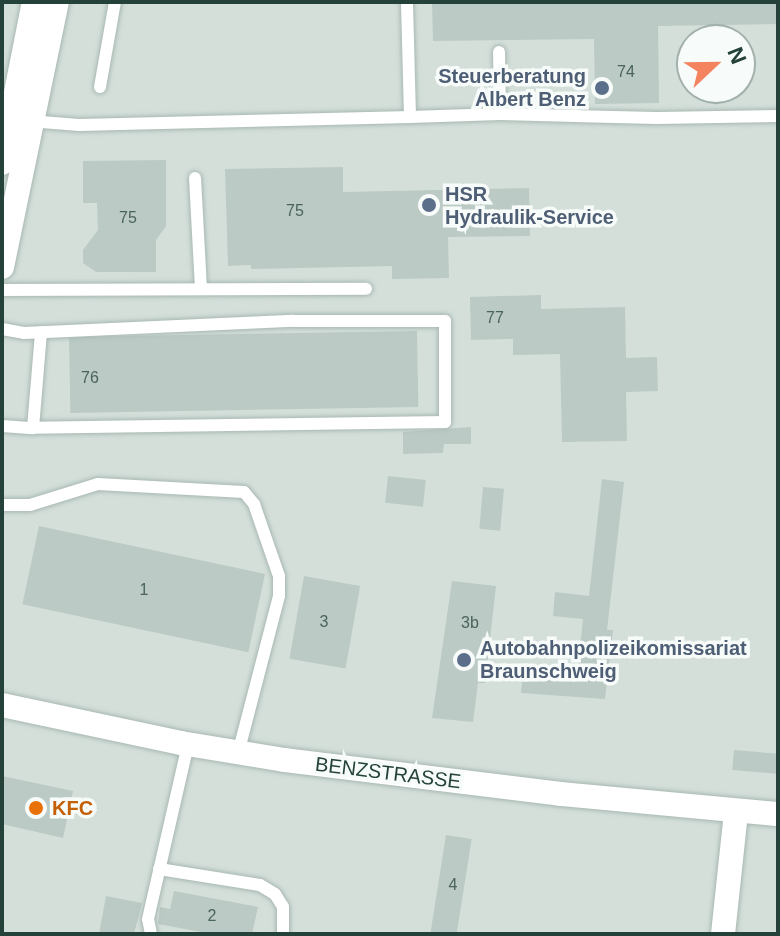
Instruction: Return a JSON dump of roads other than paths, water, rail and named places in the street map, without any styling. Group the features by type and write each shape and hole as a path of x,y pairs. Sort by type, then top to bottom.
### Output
{"street":[{"path":"2,267 15,118 34,2"},
{"path":"2,163 57,2"},
{"name":"BENZSTRASSE","path":"2,705 238,753 545,793 778,814"},
{"path":"723,934 736,812"}],"lane":[{"path":"100,87 115,2"},
{"path":"407,2 410,117"},
{"path":"499,52 500,114"},
{"path":"15,118 79,125 500,114 657,118 778,116"},
{"path":"195,178 201,288"},
{"path":"2,290 366,289"},
{"path":"2,329 41,332 293,321 445,321 445,422 2,426"},
{"path":"33,428 41,332"},
{"path":"2,505 30,505 98,484 244,492 254,504 279,576 279,596 238,753"},
{"path":"151,934 148,919 188,744"},
{"path":"159,869 260,885 275,894 283,907 283,934"}],"place":[{"name":"Steuerberatung Albert Benz","path":"602,88"},
{"name":"HSR Hydraulik-Service","path":"429,205"},
{"name":"Autobahnpolizeikomissariat Braunschweig","path":"464,660"},
{"name":"KFC","path":"36,808"}]}
